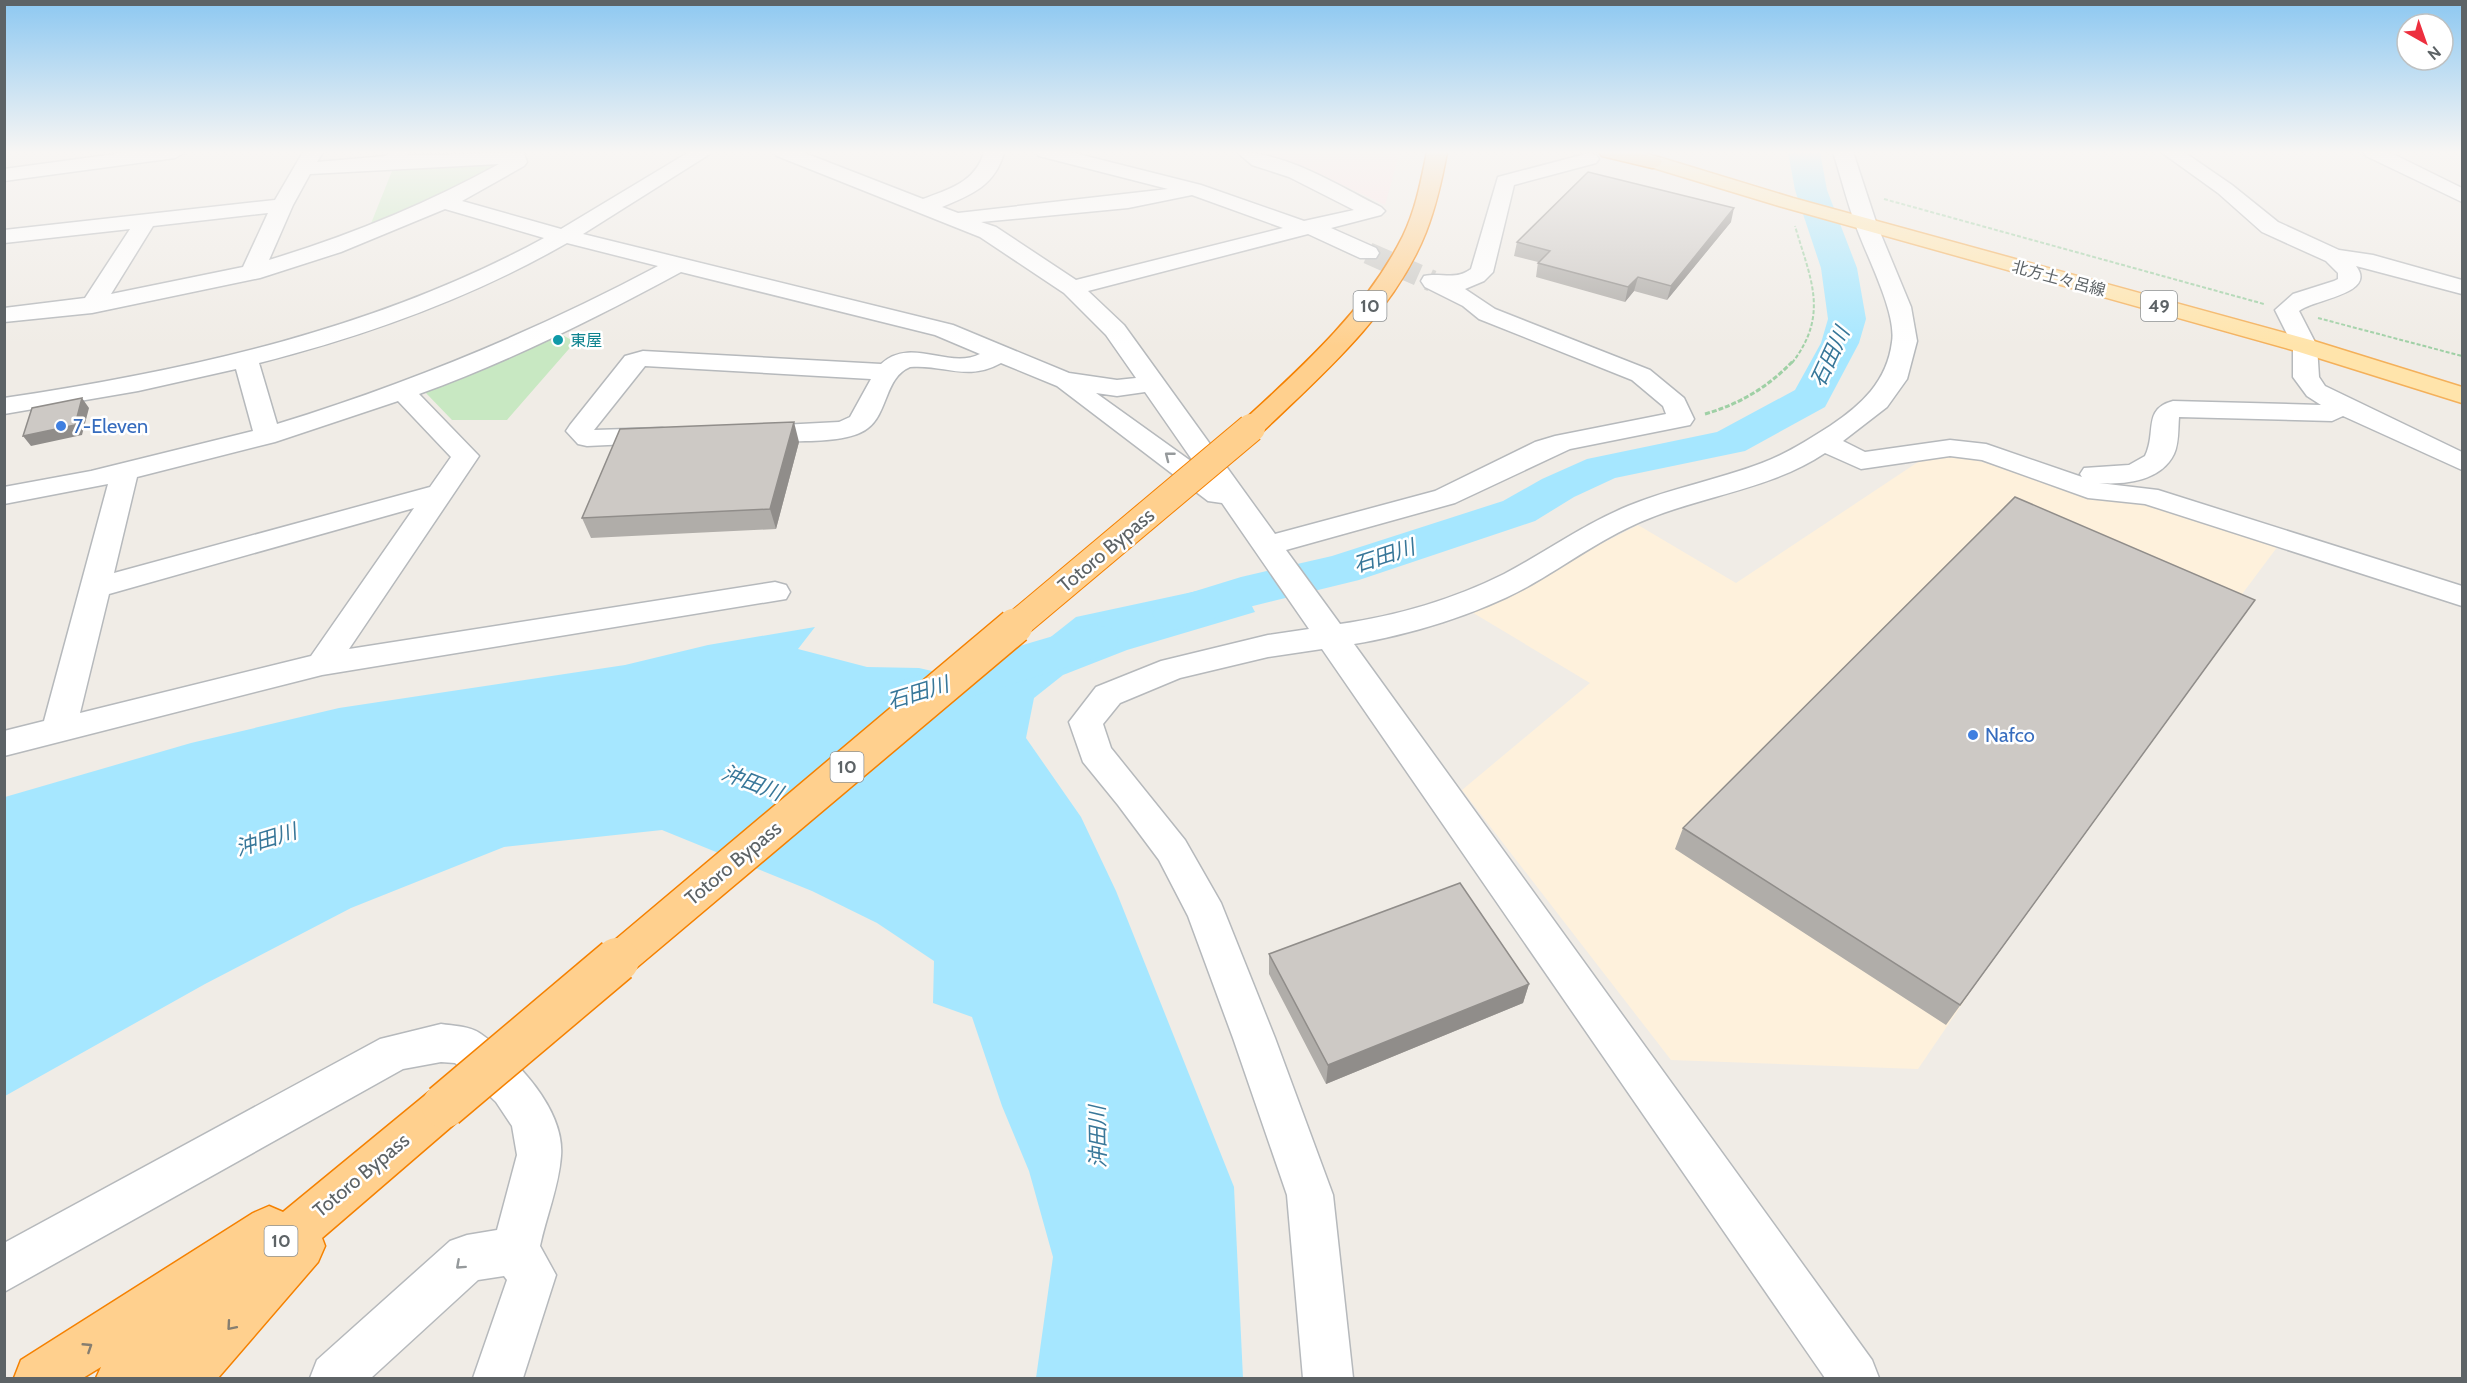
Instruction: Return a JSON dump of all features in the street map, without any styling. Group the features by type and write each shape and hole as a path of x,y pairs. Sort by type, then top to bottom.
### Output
{"highway":[{"name":"Totoro Bypass","path":"121,1378 381,1156 444,1106 1251,428 1312,371 1362,317 1389,281 1421,217"},
{"path":"39,1378 381,1156"},
{"path":"185,1378 381,1156"}],"main road":[{"name":"北方土々呂線","path":"1837,217 2305,346 2463,395"}],"street":[{"path":"4,237 184,217"},
{"path":"252,273 277,217"},
{"path":"4,315 93,306 188,289 252,273 376,232 411,217"},
{"path":"494,217 677,265 933,327 1001,353 1063,380 1164,453 1248,519"},
{"path":"4,406 109,389 245,358 367,322 426,301 507,265 582,217"},
{"path":"4,393 179,362 304,329 413,293 555,234 587,217"},
{"path":"952,217 988,232 1072,288 1115,330 1854,1378"},
{"path":"958,219 973,217"},
{"path":"1272,217 1301,227 1312,228 1368,253"},
{"path":"1072,288 1354,217"},
{"path":"1273,551 1445,497 1545,448 1564,442 1681,419 1675,403 1641,375 1487,314 1471,301 1432,281 1456,285 1472,280 1482,272 1496,217"},
{"path":"1328,1378 1310,1195 1254,1038 1207,914 1172,850 1131,795 1095,753 1086,722 1108,695 1172,669 1268,646 1380,629 1450,608 1514,580 1594,534 1639,512 1773,469 1832,436 1878,402 1894,379 1905,341 1899,307 1859,217"},
{"path":"2258,217 2270,226 2334,256 2373,262 2463,287"},
{"path":"93,306 146,221"},
{"path":"2334,256 2349,272 2349,281 2340,290 2295,301 2287,310 2305,346 2306,378 2316,391 2340,405 2463,462"},
{"path":"4,495 125,471 267,435 402,391 516,346 617,298 677,265"},
{"path":"728,434 844,430 860,422 892,366 912,359 971,366 1001,353"},
{"path":"245,358 267,435"},
{"path":"681,435 587,438 579,431 634,361 643,358 888,372"},
{"path":"1063,380 1117,388 1154,383"},
{"path":"322,664 465,456 402,391"},
{"path":"1832,436 1885,439 1961,435 1986,440 2076,471 2114,475 2137,472 2153,464 2160,454 2167,412 2173,408 2332,413 2340,405"},
{"path":"1832,436 1861,461 1950,448 1986,452 2098,492 2148,496 2463,596"},
{"path":"59,730 125,471"},
{"path":"95,588 438,493"},
{"path":"4,744 322,664 775,592"},
{"path":"4,1269 395,1052 441,1043 465,1046 511,1088 533,1120 539,1155 515,1251 532,1275 498,1378"},
{"path":"335,1378 467,1258 515,1251"}],"path":[{"path":"1681,419 1717,410 1753,394 1787,367 1806,340 1813,323 1815,305 1810,268 1793,217"},
{"path":"1954,217 2287,310 2463,356"}],"shaded area":[{"path":"1927,456 1973,459 2100,499 2141,500 2278,546 2231,609 1918,1069 1671,1060 1462,790 1590,683 1470,611 1638,525 1736,583"}],"green space":[{"path":"374,217 399,217 368,231"},
{"path":"559,333 575,342 507,420 452,420 425,392 431,386"}],"water":[{"name":"沖田川","path":"1239,582 1255,612 1127,650 1063,675 1034,698 1026,738 1081,817 1116,891 1234,1187 1243,1378 1036,1378 1053,1257 1029,1171 1002,1106 972,1017 933,1003 934,961 877,923 812,891 662,830 504,847 351,908 205,984 5,1096 5,797 191,743 339,708 625,665 708,645 815,627 798,649 867,667 919,668 997,686 1010,681 1038,647 1076,617"}],"building":[{"path":"1543,217 1727,217 1671,286 1638,277 1628,287 1538,263 1550,251 1517,242"},
{"path":"82,398 75,425 23,436 32,408"},
{"path":"794,422 770,509 582,518 620,429"},
{"name":"Nafco","path":"2015,497 2255,600 1960,1005 1683,828"},
{"path":"1460,883 1529,984 1328,1065 1269,954"}],"waterway":[{"name":"石田川","path":"1177,614 1241,593 1342,569 1519,511 1558,488 1602,468 1730,442 1811,398 1840,343 1847,319 1839,268 1821,217"},
{"name":"石田川","path":"916,695 1094,641"}],"tunnel":[{"path":"1368,253 1432,281"}],"place":[{"name":"東屋","path":"558,340"},
{"name":"7-Eleven","path":"61,426"},
{"name":"Nafco","path":"1973,735"}]}
